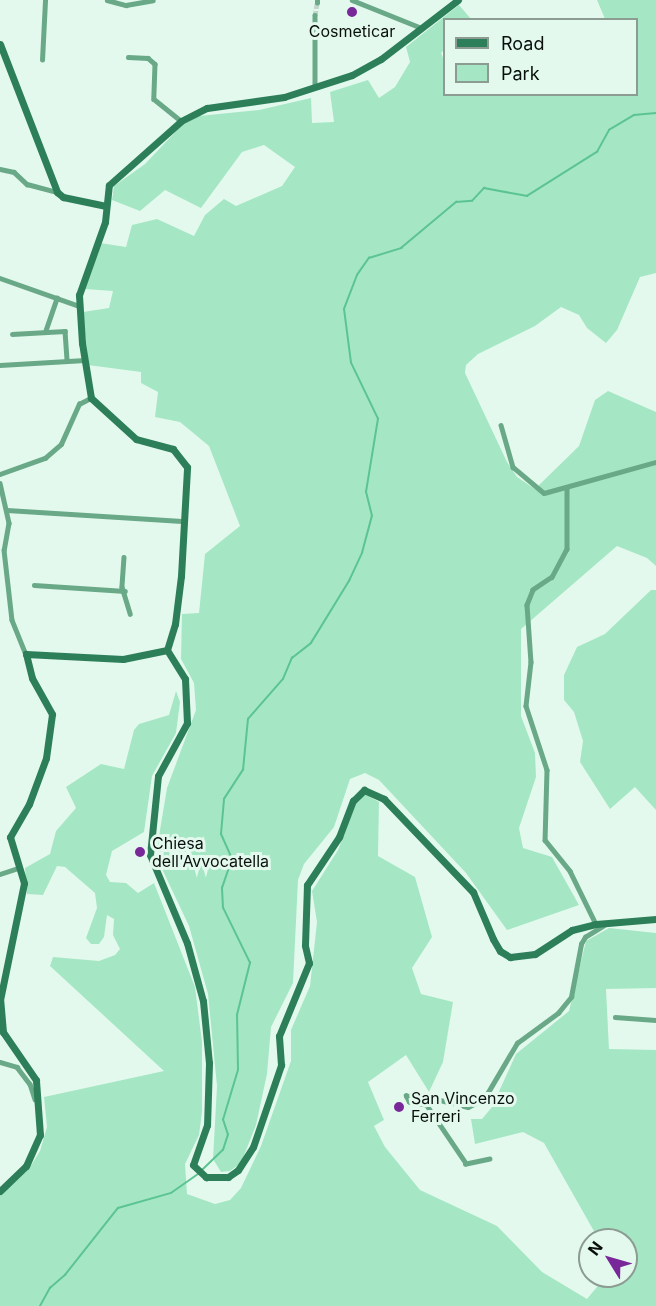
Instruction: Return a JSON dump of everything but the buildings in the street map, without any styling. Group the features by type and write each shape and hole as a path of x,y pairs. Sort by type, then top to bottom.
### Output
{"street":[{"path":"42,60 45,0"},
{"path":"107,0 126,5 153,0"},
{"path":"352,0 420,27"},
{"path":"167,650 173,635 181,576 182,521 187,467 173,449 135,438 91,398 85,360 78,295 105,222 109,185 116,175 153,150 181,121 207,108 247,105 315,90 381,59 420,27 445,14 458,0"},
{"path":"315,15 313,43 315,90"},
{"path":"0,44 57,192"},
{"path":"128,57 148,58 155,64 154,99 181,121"},
{"path":"0,169 14,172 27,184 57,192 63,197 106,206"},
{"path":"0,278 79,306"},
{"path":"45,332 57,298"},
{"path":"12,334 64,331 67,361"},
{"path":"0,365 85,360"},
{"path":"0,474 45,458 61,444 79,404 91,398"},
{"path":"501,425 508,455 518,473 544,493 558,487 567,489 656,462"},
{"path":"0,483 9,523 2,556 12,620 26,654 32,678 52,714 46,758 29,804 10,837 24,883 0,1000 3,1032 36,1080 40,1135 26,1166 0,1191"},
{"path":"567,489 567,549 552,577 533,590 527,604 531,662 526,706 547,770 546,840 570,871 596,924"},
{"path":"7,510 182,521"},
{"path":"124,557 124,591 130,614"},
{"path":"34,585 124,591"},
{"path":"167,650 185,679 187,723 158,776 150,855 188,943 207,1028 207,1125 195,1152 195,1167 206,1177 228,1177 238,1170 253,1147 282,1065 279,1036 309,963 305,945 307,885 339,837 353,801 364,790 384,799 473,892 497,946 510,957 535,954 572,930 596,924 656,919"},
{"path":"26,654 123,659 167,650"},
{"path":"0,874 18,868"},
{"path":"490,1159 466,1164 426,1105 409,1102 406,1096 420,1095 468,1107 484,1100 517,1043 558,1013 571,997 581,944 585,937 607,923"},
{"path":"615,1017 656,1020"},
{"path":"0,1062 17,1067 30,1084 39,1113"}],"green space":[{"path":"597,0 656,0 656,273 640,277 617,330 606,343 587,328 579,315 561,307 535,326 478,354 466,365 465,373 507,462 517,477 535,489 579,446 595,400 608,391 656,412 656,566 647,558 617,546 521,629 521,716 535,753 536,777 519,828 523,848 552,857 579,905 507,930 466,873 379,780 365,773 350,779 334,827 304,864 298,880 293,983 271,1027 267,1074 256,1125 241,1163 230,1171 221,1172 213,1159 217,1086 208,994 189,926 163,871 157,848 167,788 196,710 194,683 181,659 182,614 199,613 205,554 240,526 209,446 180,422 155,417 158,392 141,383 141,372 88,365 83,312 109,308 113,291 85,289 100,243 126,247 132,225 157,219 194,236 205,215 224,199 236,206 282,186 295,167 264,145 242,152 201,208 165,190 140,211 112,200 114,186 145,164 182,125 199,116 259,110 311,98 312,123 334,122 330,92 368,80 379,98 395,87 410,62 406,47 459,5 470,18 443,18 443,51 441,53 443,96 638,96 638,18 605,18"},
{"path":"651,590 656,590 656,810 635,787 610,809 580,762 583,741 574,712 564,700 564,675 577,647 605,634"},
{"path":"176,691 180,702 176,733 152,776 144,832 112,851 106,875 110,882 126,883 138,893 154,883 195,987 202,1042 202,1112 199,1135 185,1164 187,1194 215,1204 230,1200 241,1188 261,1146 291,1061 291,1030 310,986 317,922 312,891 338,850 355,806 365,794 379,802 378,856 415,877 432,937 412,968 421,994 453,1002 443,1062 429,1092 406,1055 368,1082 384,1120 374,1126 385,1147 420,1190 497,1226 542,1272 587,1299 596,1288 638,1288 638,1228 592,1228 544,1143 523,1132 475,1144 471,1119 482,1119 492,1107 516,1054 569,1011 586,941 609,928 656,933 656,988 606,989 609,1049 656,1050 656,1306 0,1306 0,1196 32,1164 40,1151 47,1127 44,1097 164,1071 50,966 53,957 99,961 115,955 120,949 113,935 114,919 107,915 104,937 99,944 91,944 86,938 97,908 95,893 65,867 57,866 43,895 27,894 25,868 50,854 56,831 76,808 66,787 101,764 124,769 134,730 139,724 169,715"}],"waterway":[{"path":"202,1170 223,1150 228,1135 223,1120 238,1070 237,1015 250,963 223,908 222,888 232,859 221,834 224,799 243,770 248,719 283,679 292,658 311,643 349,581 362,553 372,516 366,492 378,419 351,363 344,309 357,275 369,258 401,248 456,202 472,201 484,188 527,196 597,152 609,130 634,115 656,113"},
{"path":"40,1306 50,1288 65,1275 118,1208 171,1193 198,1174"}],"tunnel":[{"path":"315,15 317,3"}],"place":[{"name":"Cosmeticar","path":"352,12"},
{"name":"Chiesa dell'Avvocatella","path":"140,852"},
{"name":"San Vincenzo Ferreri","path":"399,1107"}]}
